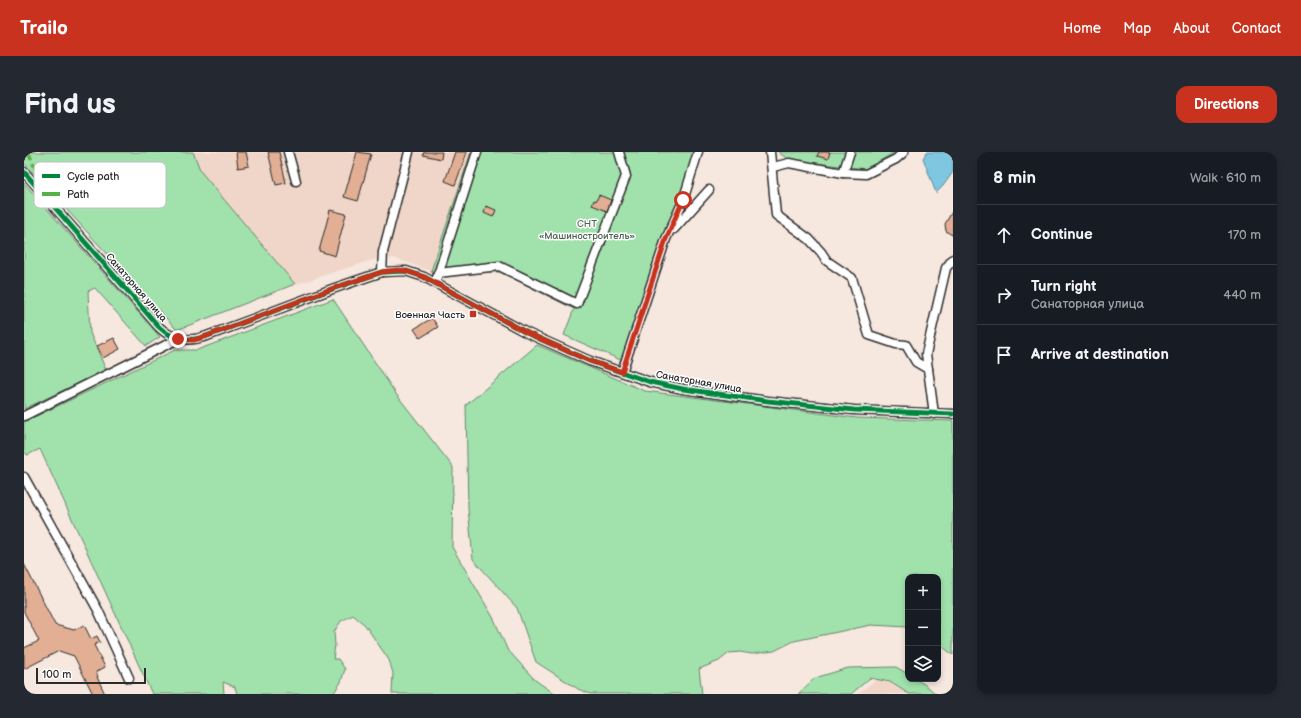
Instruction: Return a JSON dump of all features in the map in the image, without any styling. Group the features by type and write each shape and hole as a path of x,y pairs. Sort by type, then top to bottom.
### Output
{"street":[{"path":"288,152 296,181"},
{"path":"382,272 383,252 409,152"},
{"path":"436,283 477,152"},
{"path":"438,273 499,266 577,304 626,176 619,152"},
{"path":"622,372 666,239 683,200 698,152"},
{"path":"770,152 773,167 776,215 809,239 828,262 852,278 869,334 896,344 906,345 916,362 928,369"},
{"path":"843,173 850,152"},
{"path":"773,167 789,163 843,173 866,174 896,159 904,152"},
{"name":"Санаторная улица","path":"24,172 34,183"},
{"path":"666,239 710,190"},
{"name":"Санаторная улица","path":"55,208 159,327 167,334 178,339 194,340 207,336 334,288 382,272 406,271 436,283 527,333 590,361 650,382 683,389 761,400 854,410 953,414"},
{"path":"934,414 926,354 946,268 953,259"},
{"path":"24,416 178,339"},
{"path":"24,477 98,610 129,678"}],"shaded area":[{"path":"193,152 471,152 431,271 394,258 372,260 295,284 200,172"},
{"path":"890,668 912,694 858,694"}],"green space":[{"path":"24,152 193,152 201,172 295,284 177,330 65,208 166,208 166,162 34,162 34,174 24,163"},
{"name":"СНТ «Машиностроитель»","path":"471,152 696,152 625,362 564,335 574,309 500,272 431,271"},
{"path":"778,152 895,152 866,169 789,160"},
{"path":"24,183 34,194 34,208 46,208 160,337 146,346 95,288 88,291 90,333 106,370 24,409"},
{"path":"333,299 396,394 453,467 452,547 494,619 507,649 535,680 555,694 392,694 393,673 389,660 365,625 353,615 341,621 334,632 335,645 333,659 338,659 345,669 341,682 333,694 237,694 235,687 223,682 224,694 152,694 40,449 27,455 24,451 24,422 175,350 197,350"},
{"path":"537,345 645,391 857,418 953,421 953,655 941,645 941,574 905,574 905,627 871,625 794,641 774,651 752,654 740,652 729,653 719,661 699,669 702,694 590,694 578,689 536,662 517,608 473,559 468,508 466,405"},
{"path":"896,667 905,672 905,682 920,682 936,694 909,694 890,682 870,678 851,694 798,694 815,678 848,668"}],"water":[{"path":"927,152 953,152 953,172 936,193 923,158"}],"building":[{"path":"236,152 246,152 249,166 238,168"},
{"path":"268,152 279,152 286,183 276,185"},
{"path":"357,152 371,154 358,201 344,197"},
{"path":"424,152 442,152 441,159 423,155"},
{"path":"455,152 467,152 455,185 445,181"},
{"path":"819,152 830,152 828,159 817,156"},
{"path":"599,195 611,200 607,211 592,205 594,200 596,201"},
{"path":"486,206 496,210 493,217 484,213"},
{"path":"330,210 346,214 335,256 319,251"},
{"path":"953,210 952,235 946,231 945,224"},
{"path":"432,318 438,327 420,338 414,329"},
{"path":"114,338 120,349 103,358 97,346"},
{"path":"24,564 55,625 74,630 84,625 91,639 97,636 100,642 94,645 105,667 96,672 105,694 93,694 74,656 59,651 24,669 24,648 39,641 24,612"}],"marked path":[{"path":"28,152 34,165"}],"cycle path":[{"path":"24,172 34,183"},
{"path":"55,208 159,327 164,332 176,338 194,339 207,336 382,272 406,271 424,277 527,333 590,361 650,382 683,389 768,401 854,410 953,414"}],"place":[{"name":"Военная Часть","path":"473,314"}],"route":[{"path":"178,339 194,340 217,333 334,288 382,272 398,270 424,277 527,333 590,361 622,372 666,239 683,200"}]}
